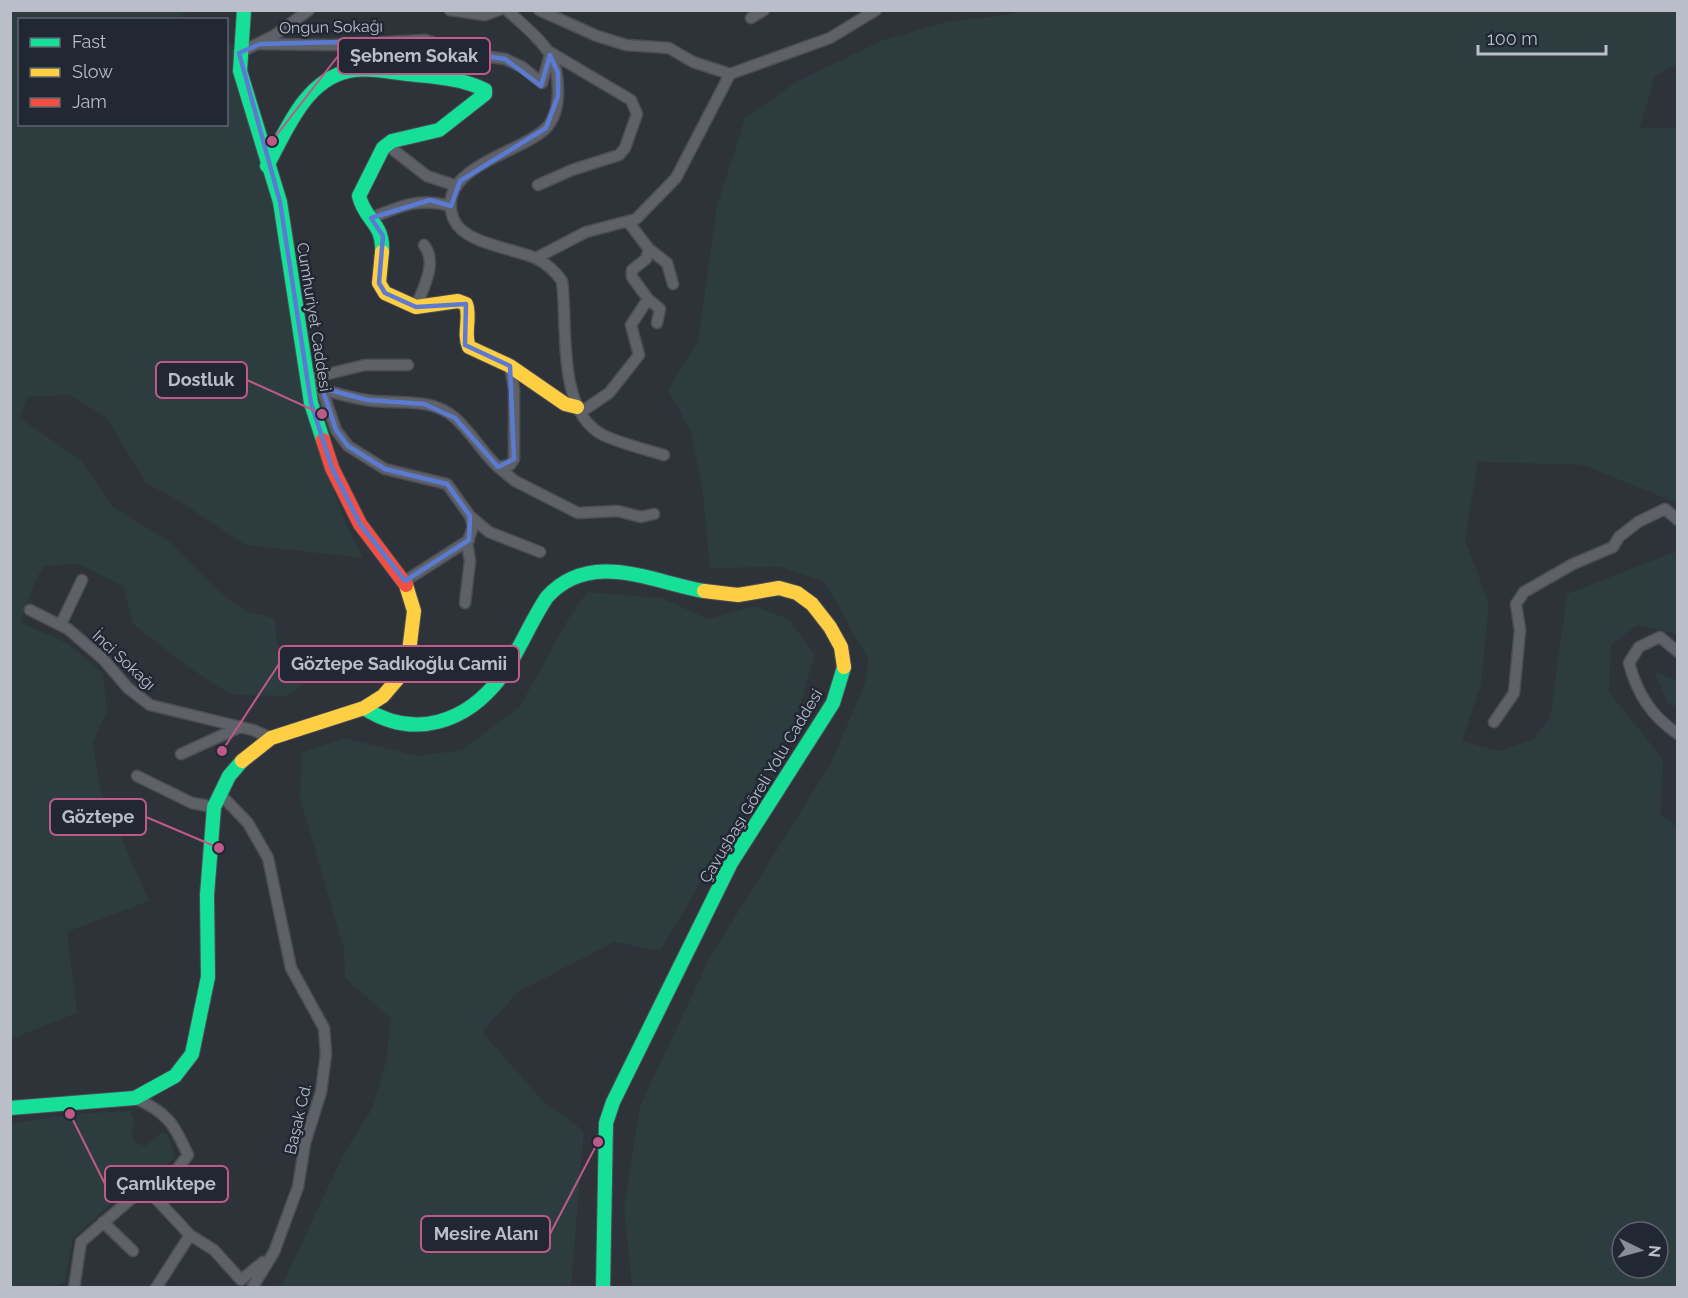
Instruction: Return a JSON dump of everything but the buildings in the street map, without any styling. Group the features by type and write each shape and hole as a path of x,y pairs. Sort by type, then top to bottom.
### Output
{"main road":[{"name":"Cumhuriyet Caddesi","path":"10,1108 135,1098 175,1076 192,1054 208,977 207,895 217,800 229,776 246,757 271,738 308,723 364,708 383,696 407,669 414,610 405,581 360,524 332,468 311,403 280,202 267,166 240,71 239,53 244,10"},
{"path":"267,166 306,99 338,74 351,71 430,77 476,84 485,90 485,94 478,101 439,130 392,141 373,167 359,196 361,204 383,236 380,283 385,293 416,307 459,301 466,304 469,310 466,341 469,347 510,366 565,404 579,409"},
{"name":"Çavuşbaşı Göreli Yolu Caddesi","path":"364,708 374,716 411,727 434,725 447,720 472,705 500,678 542,603 567,579 596,573 648,576 698,590 738,595 770,588 795,591 808,598 844,649 843,678 833,703 731,863 613,1102 606,1123 603,1287"}],"street":[{"path":"239,53 260,44 309,10"},
{"path":"450,10 485,15 499,10"},
{"path":"507,10 548,52 632,100 637,114 625,148 619,155 572,170 538,185"},
{"path":"539,10 597,36 626,45 669,48 693,62 730,74 824,41 861,13 876,10"},
{"path":"751,18 764,10"},
{"name":"Ongun Sokağı","path":"260,44 332,45 425,40 463,53 505,59 522,67 542,83 548,52"},
{"path":"548,52 558,74 558,96 554,117 546,128 493,158 457,186 451,206 454,221 466,233 491,244 536,258 554,271 562,281 567,369 579,409 601,434 664,455"},
{"path":"536,258 586,232 629,223 636,219 676,178 730,74"},
{"path":"387,145 427,176 457,186"},
{"path":"372,219 406,204 430,200 451,206"},
{"path":"629,223 649,249 667,263 673,284"},
{"path":"416,307 429,272 429,252 424,245"},
{"path":"649,249 646,259 631,273 648,299 660,309 657,323"},
{"path":"579,409 609,393 639,355 632,325 648,299"},
{"path":"308,382 365,364 408,365"},
{"path":"498,467 510,465 514,459 514,390 510,366"},
{"path":"308,382 322,389 367,400 424,404 444,411 455,418 498,467 515,481 578,513 618,511 641,517 654,514"},
{"path":"322,389 336,430 348,446 386,469 447,484 470,516 489,532 540,552"},
{"path":"1494,722 1514,693 1520,630 1516,604 1524,592 1574,564 1613,547 1619,537 1638,522 1665,509 1677,520"},
{"path":"465,603 469,540 473,527 470,516"},
{"path":"405,581 469,540"},
{"path":"61,624 82,580"},
{"name":"İnci Sokağı","path":"30,610 61,624 104,659 128,688 150,705 240,727 271,738"},
{"path":"1677,652 1660,637 1639,648 1629,663 1635,685 1649,709 1677,734"},
{"path":"181,754 240,727"},
{"path":"137,776 192,803 217,800"},
{"name":"Başak Cd.","path":"217,800 248,823 268,858 291,968 324,1028 326,1054 321,1092 305,1143 298,1187 274,1252 252,1287"},
{"path":"74,1287 81,1242 146,1188 175,1172 188,1155 173,1122 154,1107 135,1098"},
{"path":"146,1188 190,1235 214,1250 239,1284 274,1252"},
{"path":"103,1222 133,1251"},
{"path":"156,1287 190,1235"}],"highlighted area":[{"path":"425,40 463,53 505,59 541,86 550,55 558,73 558,96 546,128 460,181 451,206 430,200 371,218 383,236 379,283 385,293 416,307 466,304 465,345 510,366 514,459 498,467 455,418 424,404 367,400 322,388 336,430 348,446 385,469 447,484 470,516 469,540 405,581 360,524 332,468 311,403 280,202 239,53 260,44"}],"shaded area":[{"path":"11,11 191,11 176,18 18,18 18,126 228,126 228,44 231,42 255,138 277,207 318,443 344,520 363,558 245,545 179,501 146,483 107,418 70,395 27,397 20,418 81,460 113,507 170,542 223,595 249,612 274,618 281,673 303,684 286,696 231,695 185,665 132,623 124,587 79,564 44,566 35,581 21,623 69,644 103,674 107,711 93,742 100,789 149,901 67,932 77,1013 11,1039"},
{"path":"1018,11 1677,11 1677,64 1655,76 1640,128 1677,128 1677,503 1583,465 1478,462 1465,540 1489,604 1481,684 1462,741 1499,751 1532,740 1550,718 1567,594 1674,552 1677,554 1677,634 1637,625 1611,645 1609,692 1663,759 1661,815 1677,827 1677,1287 632,1287 624,1208 640,1106 710,957 831,763 865,683 868,659 824,581 780,567 710,568 702,485 690,430 668,390 698,341 717,206 745,118 796,82 881,41 945,22 1012,14"},
{"path":"587,592 662,598 708,619 754,606 788,619 815,654 795,723 660,951 614,942 518,992 482,1032 544,1102 584,1131 571,1287 281,1287 345,1151 372,1109 386,1062 391,1019 345,978 344,950 300,798 302,752 344,738 418,756 462,750 520,706 570,616"},
{"path":"1654,672 1677,680 1677,709 1668,704"},
{"path":"131,1111 134,1119 132,1138 136,1143 145,1146 161,1133 168,1134 175,1157 165,1168 117,1198 73,1238 65,1281 55,1287 11,1287 11,1123 88,1113"}],"traffic: fast":[{"path":"244,10 240,71 280,202 311,403 323,440"},
{"path":"267,166 299,109 320,85 334,76 356,70 378,70 447,79 485,90 485,94 439,130 392,141 383,148 359,196 365,211 380,235 382,252"},
{"path":"364,708 383,718 402,723 420,724 438,722 472,706 501,677 547,597 564,583 583,575 602,572 623,573 704,591"},
{"path":"603,1288 606,1123 613,1102 731,863 833,703 844,667"},
{"path":"10,1108 135,1098 175,1076 192,1054 208,977 207,895 214,807 229,776 242,761"}],"traffic: slow":[{"path":"382,252 379,283 385,293 416,307 458,301 466,304 469,347 510,366 565,404 577,407"},
{"path":"242,761 271,738 364,708 383,696 407,668 414,611 406,585"},
{"path":"704,591 738,595 779,588 797,593 812,604 830,627 841,647 844,667"}],"traffic: jam":[{"path":"323,440 332,468 360,524 406,585"}],"place":[{"name":"Şebnem Sokak","path":"272,141"},
{"name":"Dostluk","path":"322,414"},
{"name":"Göztepe Sadıkoğlu Camii","path":"222,751"},
{"name":"Göztepe","path":"219,848"},
{"name":"Çamlıktepe","path":"70,1114"},
{"name":"Mesire Alanı","path":"598,1142"}]}
